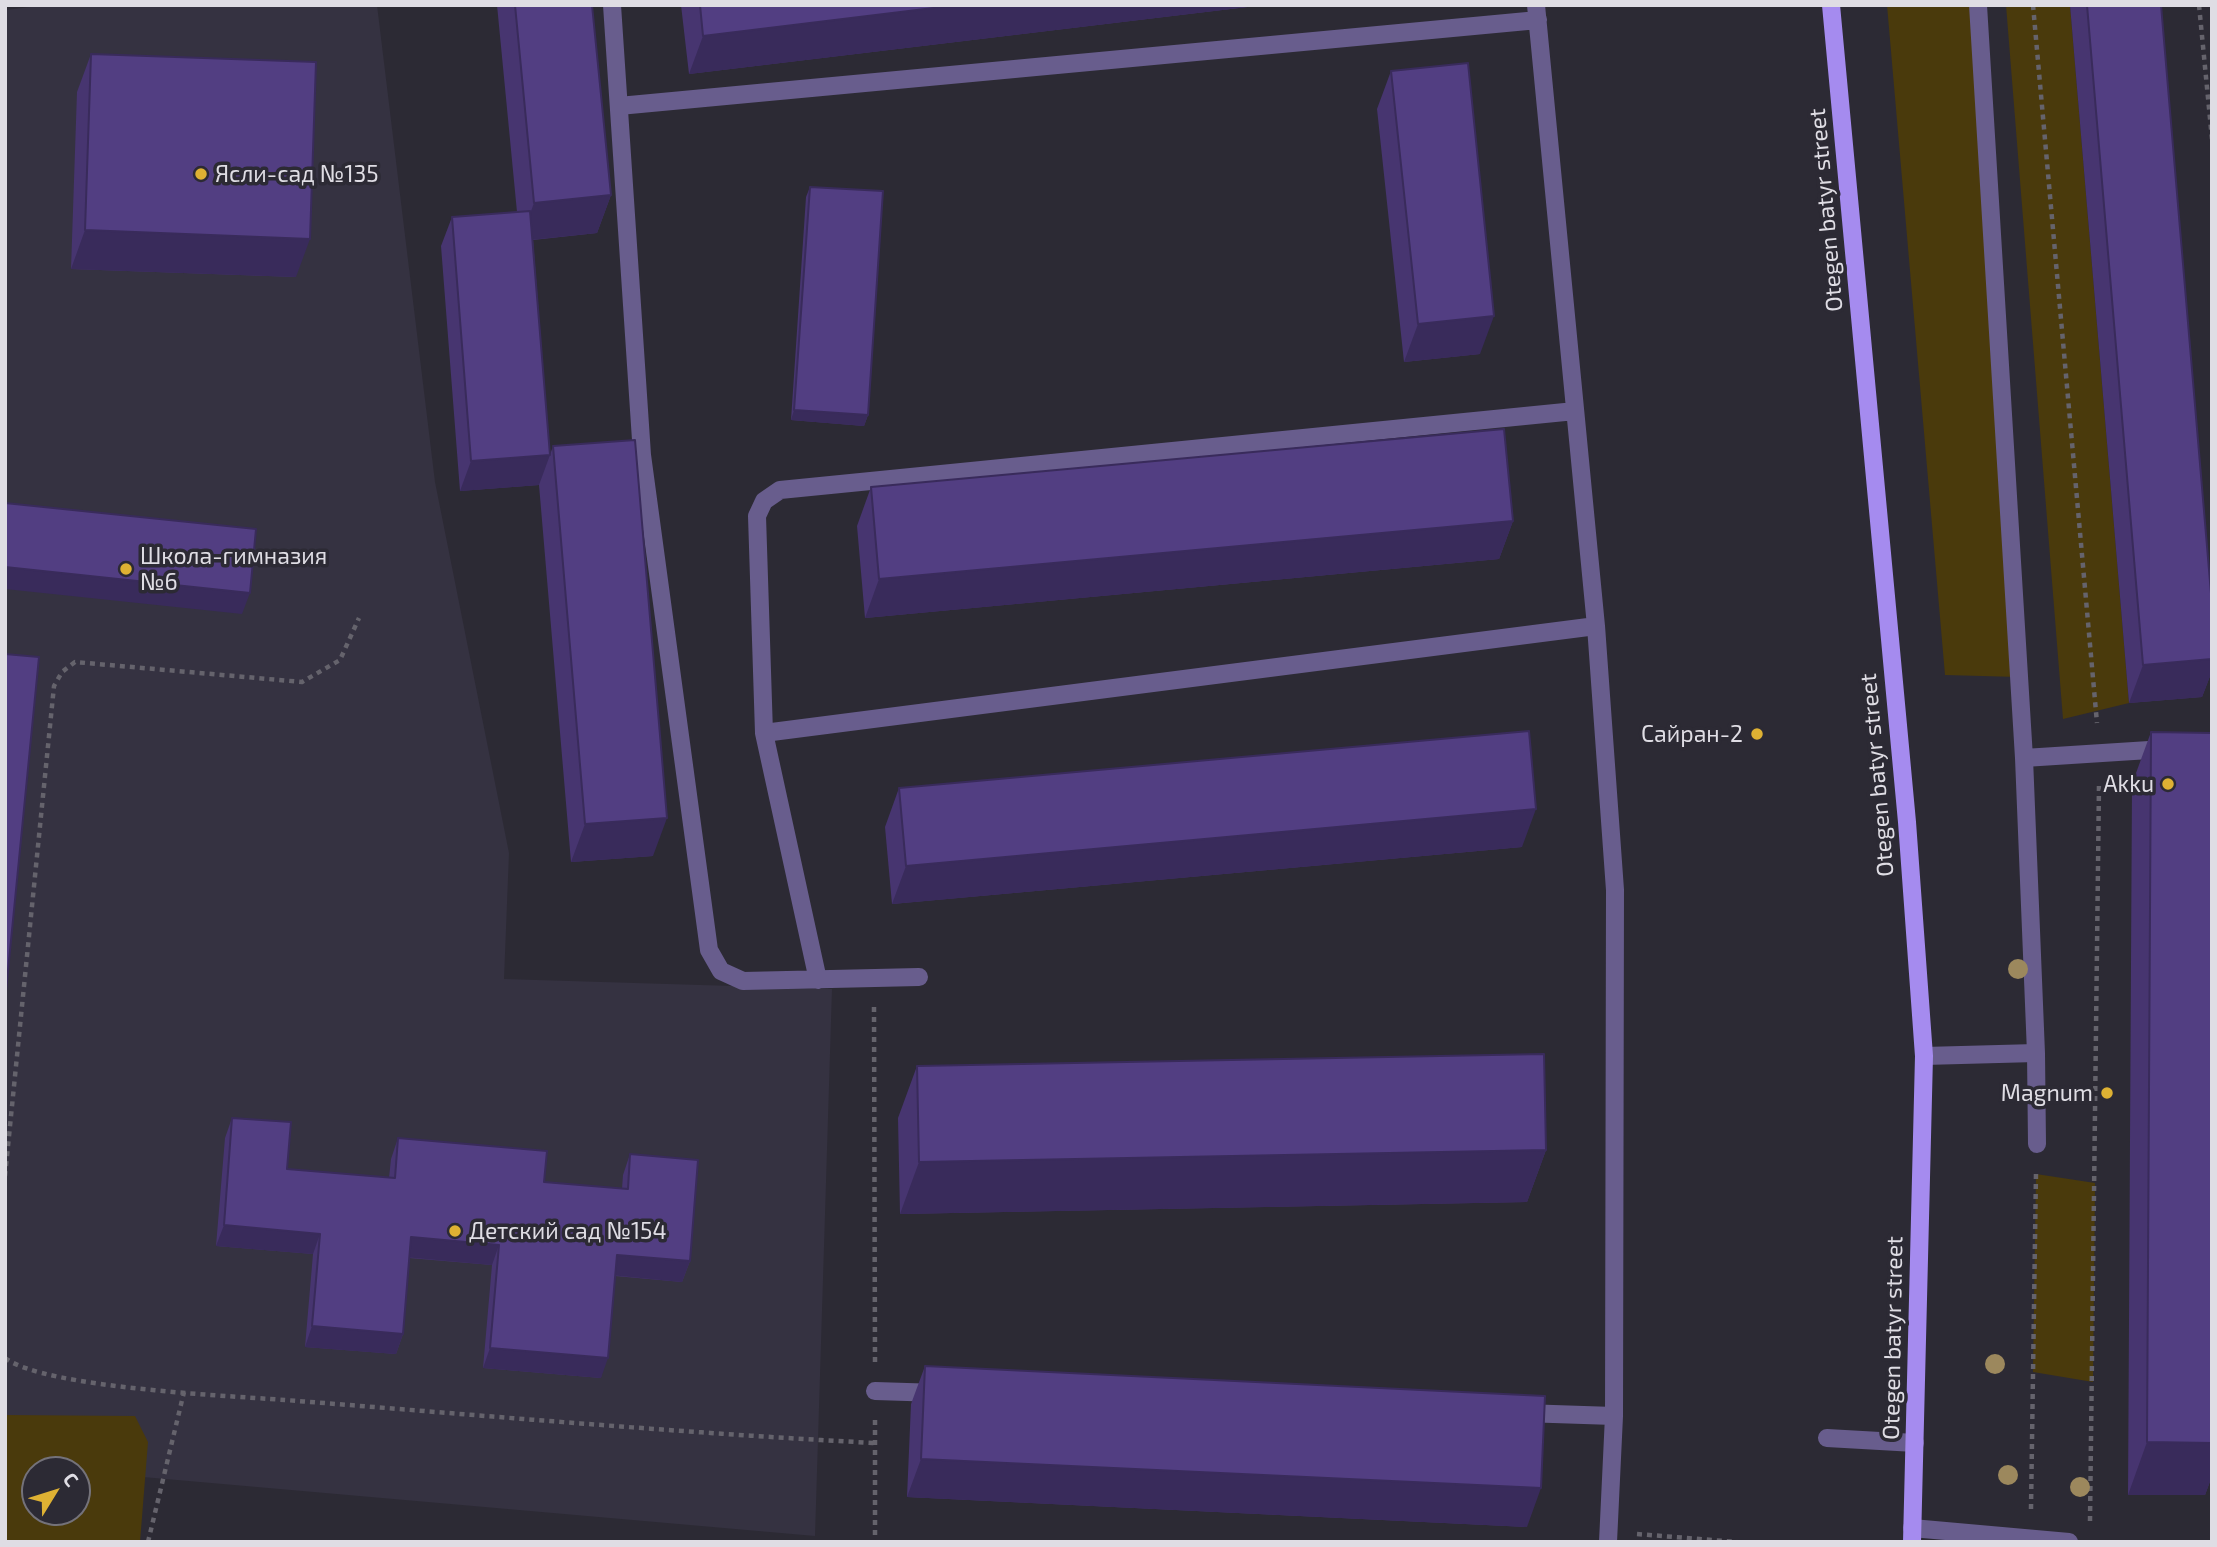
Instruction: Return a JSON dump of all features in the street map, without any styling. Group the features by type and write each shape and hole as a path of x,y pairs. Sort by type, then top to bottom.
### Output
{"main road":[{"name":"Otegen batyr street","path":"1831,5 1907,822 1924,1056 1912,1535"}],"street":[{"path":"612,5 642,455 709,950 721,971 743,981 919,978"},
{"path":"1978,5 2024,758 2037,1144"},
{"path":"619,106 1537,13 1596,626 1615,890 1614,1416 1608,1537"},
{"path":"818,980 764,733 757,516 764,500 780,491 1575,411"},
{"path":"764,733 1596,626"},
{"path":"2024,758 2212,746"},
{"path":"1924,1056 2036,1053"},
{"path":"875,1391 959,1394"},
{"path":"1502,1412 1614,1416"},
{"path":"1827,1438 1915,1443"},
{"path":"1912,1535 2031,1538 2069,1542"}],"path":[{"path":"2033,5 2099,753 2091,1517 2087,1530"},
{"path":"2199,5 2212,139"},
{"path":"5,1176 54,686 62,672 75,662 302,682 340,660 359,618"},
{"path":"874,978 875,1542"},
{"path":"2031,1538 2037,1144"},
{"path":"5,1358 52,1376 184,1392 875,1443"},
{"path":"148,1542 184,1392"},
{"path":"1608,1537 1737,1542"}],"shaded area":[{"path":"48,5 377,5 435,482 509,853 504,979 832,989 815,1536 91,1472 91,1456 21,1456 21,1526 84,1526 83,1542 5,1542 5,10"},
{"path":"1887,5 1972,5 2019,677 1945,675"},
{"path":"2006,5 2070,5 2129,703 2063,719"},
{"path":"2036,1174 2095,1183 2093,1382 2033,1372"},
{"path":"5,1415 135,1416 148,1442 140,1542 5,1542"}],"building":[{"path":"515,5 592,5 611,195 534,203"},
{"path":"700,5 958,5 703,36"},
{"path":"2087,5 2161,5 2212,605 2212,659 2143,665"},
{"name":"Ясли-сад №135","path":"91,54 316,62 310,239 85,230"},
{"path":"1468,63 1494,316 1418,324 1391,71"},
{"path":"810,187 883,191 868,415 794,410"},
{"path":"530,211 550,455 471,461 452,217"},
{"path":"1504,429 1513,521 879,579 871,487"},
{"path":"635,440 667,818 585,824 553,446"},
{"name":"Школа-гимназия №6","path":"5,503 256,529 250,593 5,567"},
{"path":"5,654 39,657 5,1001"},
{"path":"1529,731 1536,809 906,866 899,788"},
{"path":"2151,732 2212,733 2212,1443 2147,1442"},
{"path":"1544,1054 1546,1150 919,1162 917,1066"},
{"path":"232,1118 291,1122 287,1169 395,1178 398,1138 547,1151 544,1182 628,1189 630,1154 698,1160 690,1261 617,1255 608,1358 490,1348 499,1245 411,1237 403,1334 312,1326 320,1234 224,1225"},
{"path":"925,1366 1545,1396 1541,1488 921,1459"}],"place":[{"name":"Ясли-сад №135","path":"201,174"},
{"name":"Школа-гимназия №6","path":"126,569"},
{"name":"Сайран-2","path":"1757,734"},
{"name":"Akku","path":"2168,784"},
{"name":"Magnum","path":"2107,1093"},
{"name":"Детский сад №154","path":"455,1231"}]}
